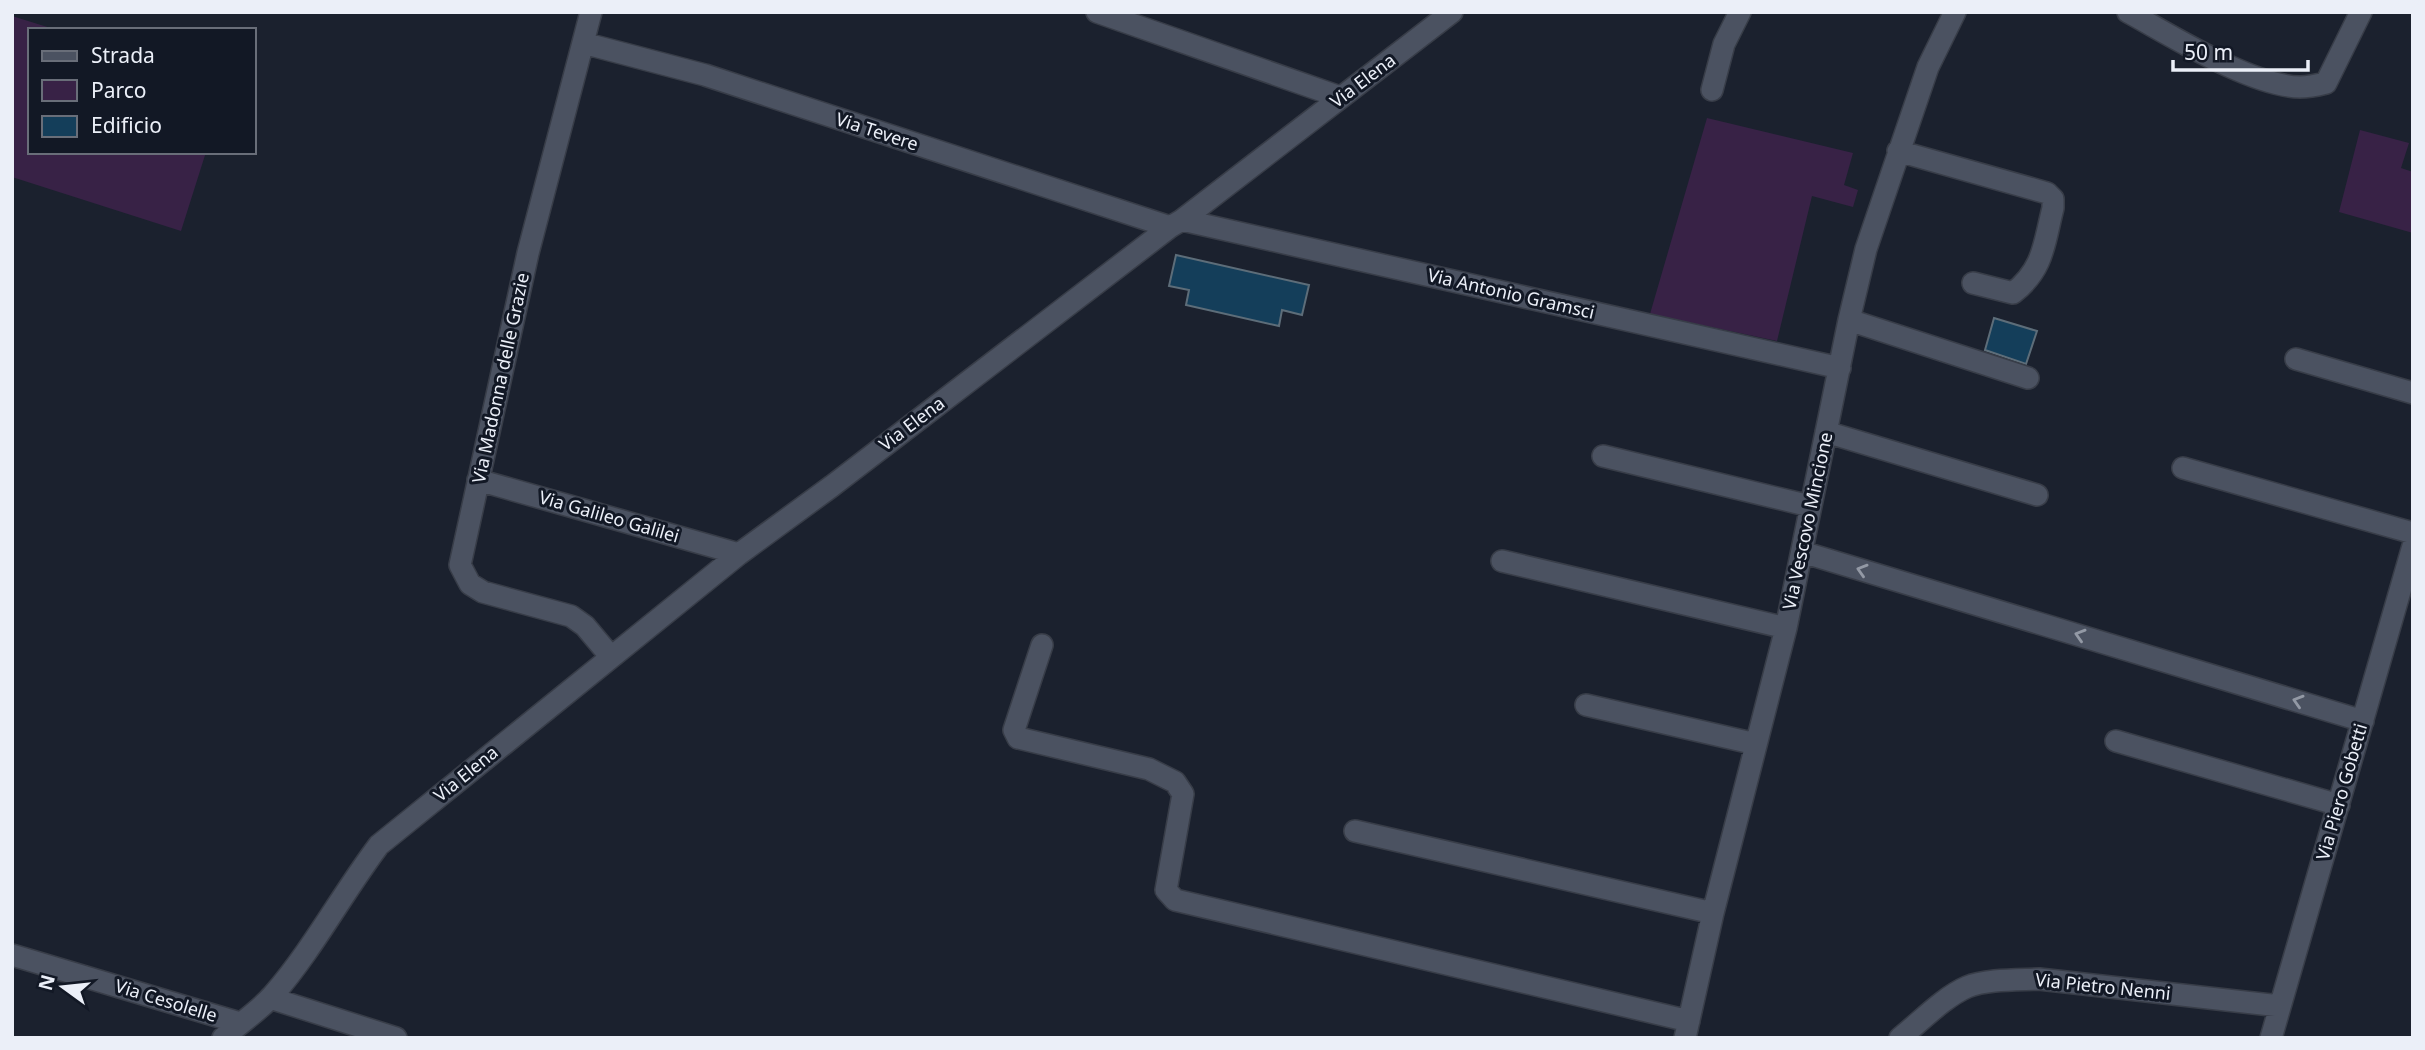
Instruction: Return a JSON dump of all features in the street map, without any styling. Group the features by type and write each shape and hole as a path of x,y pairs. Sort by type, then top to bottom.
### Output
{"street":[{"name":"Via Madonna delle Grazie","path":"591,12 528,253 460,565 470,584 483,592 571,616 585,626 611,657"},
{"path":"1097,12 1340,97"},
{"name":"Via Elena","path":"271,998 306,954 359,871 379,845 739,554 1452,12"},
{"path":"1712,90 1724,44 1740,12"},
{"name":"Via Vescovo Mincione","path":"1687,1029 1713,913 1786,628 1866,249 1928,67 1955,12"},
{"path":"2128,12 2232,68 2282,85 2302,88 2326,83 2361,12"},
{"name":"Via Tevere","path":"583,43 705,75 1176,223"},
{"path":"1898,151 2047,193 2053,199 2037,268 2026,282 2013,293 1973,283"},
{"name":"Via Antonio Gramsci","path":"1176,223 1840,368"},
{"path":"1849,320 2028,378"},
{"path":"2296,359 2413,393"},
{"path":"1826,432 2037,495"},
{"path":"1603,456 1810,506"},
{"path":"2183,468 2413,533"},
{"name":"Via Galileo Galilei","path":"478,480 739,554"},
{"name":"Via Piero Gobetti","path":"2271,1038 2413,546"},
{"path":"1802,552 2363,721"},
{"path":"1502,561 1786,628"},
{"path":"1042,645 1014,730 1018,738 1149,769 1175,782 1183,794 1166,890 1175,900 1687,1029"},
{"path":"1586,705 1756,744"},
{"path":"2116,741 2339,805"},
{"path":"1355,831 1713,913"},
{"name":"Via Cesolelle","path":"12,955 240,1023"},
{"name":"Via Pietro Nenni","path":"1900,1038 1969,986 2007,980 2039,979 2280,1006"},
{"path":"223,1038 271,998 396,1038"}],"green space":[{"path":"12,16 51,28 28,28 28,154 205,154 181,231 12,177"},
{"path":"1707,118 1853,153 1844,185 1858,190 1853,207 1812,196 1777,341 1650,314"},
{"path":"2360,130 2409,143 2401,168 2413,172 2413,233 2339,212"}],"building":[{"path":"1176,255 1309,285 1302,315 1282,310 1279,326 1186,305 1189,290 1169,286"},
{"path":"1994,318 2037,331 2026,364 1985,350"}]}
